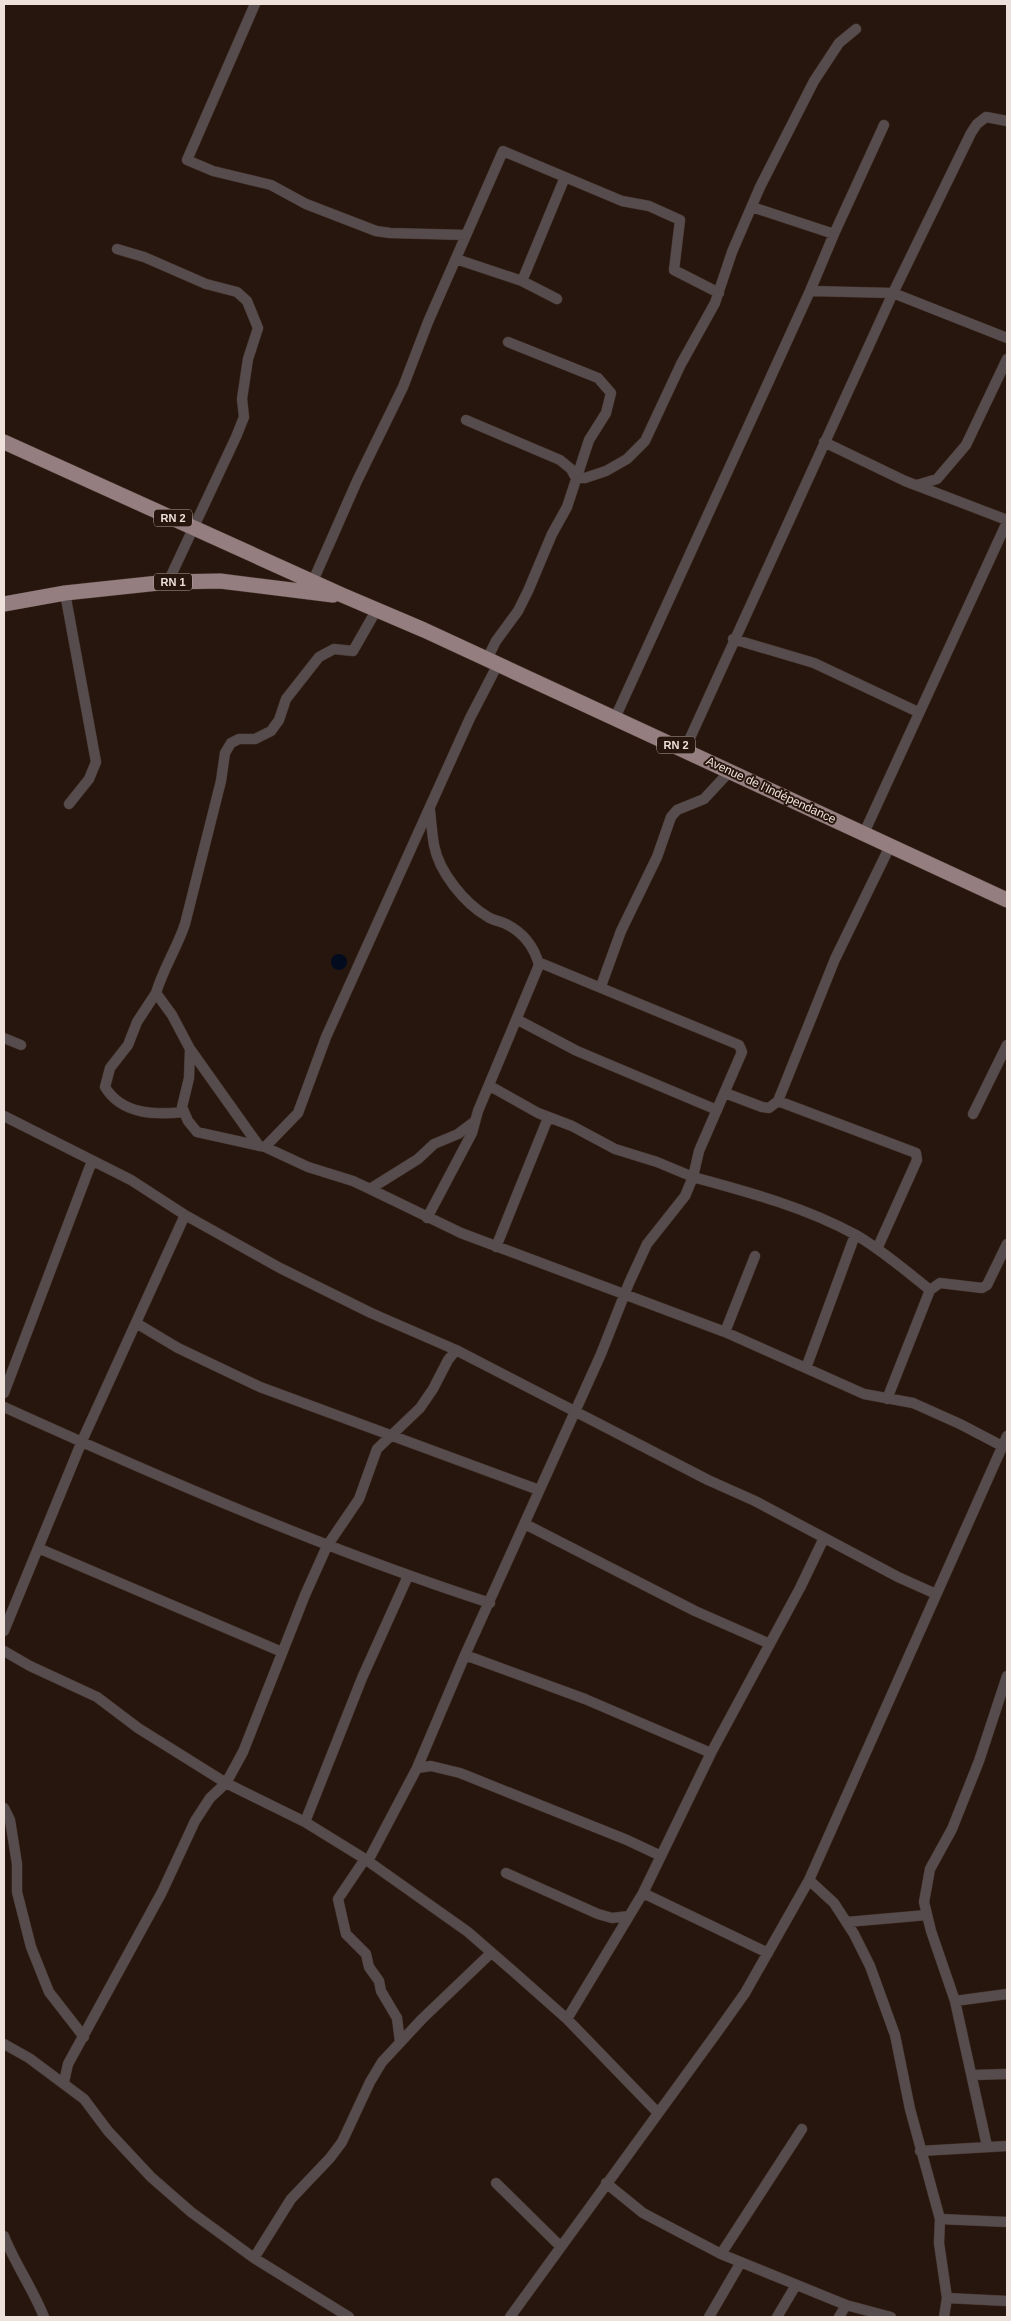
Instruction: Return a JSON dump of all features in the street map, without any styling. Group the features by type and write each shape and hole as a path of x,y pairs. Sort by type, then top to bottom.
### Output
{"main road":[{"name":"RN 2","path":"4,442 342,595"},
{"name":"RN 1","path":"4,604 65,593 168,582 220,581 342,595"},
{"name":"Avenue de l'Indépendance","path":"342,595 377,609 891,844 1007,900"}],"street":[{"path":"255,4 187,160 213,171 271,185 306,204 390,234 466,234"},
{"path":"576,478 585,478 606,471 627,459 645,441 719,293 732,252 760,187 826,59 839,43 856,29"},
{"path":"685,750 733,639 893,293 971,133 977,124 986,118 1007,121"},
{"path":"615,718 884,125"},
{"path":"313,581 357,481 404,387 428,322 503,151 622,201 649,206 680,220 674,270 719,293"},
{"path":"522,281 565,177"},
{"path":"752,207 834,234"},
{"path":"118,249 144,257 206,284 237,292 247,300 258,328 245,378 244,417 168,582"},
{"path":"456,259 522,281 557,299"},
{"path":"810,291 893,293 1007,338"},
{"path":"262,1147 298,1113 326,1037 470,718 492,662 496,641 525,598 552,534 567,507 589,440 606,412 611,393 598,378 508,342"},
{"path":"916,485 937,479 966,445 1007,359"},
{"path":"466,420 560,460 571,469 576,478"},
{"path":"824,442 916,485 1007,521 864,832"},
{"path":"65,593 96,762 89,780 69,804"},
{"path":"184,1112 145,1114 122,1104 105,1087 110,1068 128,1045 137,1022 156,993 160,980 179,942 221,781 225,753 231,743 240,739 255,739 271,731 279,720 286,699 300,679 328,650 341,648 353,651 377,609"},
{"path":"733,639 814,663 918,712"},
{"path":"601,986 621,932 657,857 671,817 677,810 704,800 730,772"},
{"path":"427,1218 472,1133 474,1122 490,1086 492,1076 518,1020 539,965 530,942 506,924 489,918 455,886 440,864 434,846 430,809"},
{"path":"725,1093 762,1107 769,1108 778,1101 835,959 891,844"},
{"path":"400,2042 397,2018 381,1992 366,1954 346,1934 338,1899 367,1860 417,1768 465,1655 601,1354 648,1244 685,1196 693,1177 699,1150 742,1052 739,1045 601,986 543,964 539,965"},
{"path":"156,993 172,1015 190,1049 262,1147"},
{"path":"518,1020 577,1051 717,1110"},
{"path":"4,1038 21,1045"},
{"path":"974,1114 1007,1045"},
{"path":"190,1049 188,1086 182,1107 197,1132 262,1147 308,1167 353,1181 427,1218 611,1291 626,1293 725,1332 864,1394 913,1403 960,1424 1002,1446"},
{"path":"490,1086 548,1118 572,1126 615,1149 657,1162 693,1177 775,1200 855,1235 877,1249 930,1290"},
{"path":"778,1101 916,1153 917,1160 877,1249"},
{"path":"4,1116 131,1180 185,1215 219,1232 280,1268 371,1313 456,1350 898,1577 936,1594"},
{"path":"496,1246 548,1118"},
{"path":"370,1189 418,1159 434,1144 458,1134 474,1122"},
{"path":"242,1141 246,1126"},
{"path":"4,1393 6,1380 92,1160"},
{"path":"4,1631 82,1441 185,1215"},
{"path":"806,1368 855,1235"},
{"path":"887,1399 930,1290 940,1283 982,1288 987,1285 1007,1244"},
{"path":"725,1332 756,1256"},
{"path":"136,1323 178,1348 260,1387 380,1430 391,1437 539,1490"},
{"path":"64,2082 68,2064 162,1892 195,1821 210,1798 226,1782 243,1752 282,1652 327,1546 360,1500 377,1448 420,1408 433,1389 448,1360 456,1350"},
{"path":"4,1407 327,1546 408,1576 490,1603"},
{"path":"510,2317 745,1993 768,1953 809,1880 1007,1436"},
{"path":"525,1524 695,1611 770,1644"},
{"path":"567,2019 643,1893 711,1753 770,1644 824,1538"},
{"path":"38,1548 282,1652"},
{"path":"305,1822 362,1678 408,1576"},
{"path":"4,1651 30,1666 97,1697 138,1728 226,1782 305,1822 367,1860 468,1932 567,2019 658,2113"},
{"path":"465,1655 585,1699 711,1753"},
{"path":"988,2146 955,2001 924,1902 930,1869 959,1812 979,1760 1007,1676"},
{"path":"417,1768 431,1766 460,1773 661,1856"},
{"path":"4,1808 10,1820 17,1864 17,1892 22,1922 49,1992 84,2037"},
{"path":"506,1873 598,1914 612,1918 630,1916"},
{"path":"809,1880 834,1903 847,1922 870,1966 889,2016 920,2150 940,2219 938,2243 947,2298 944,2317"},
{"path":"643,1893 768,1953"},
{"path":"847,1922 927,1915"},
{"path":"254,2258 291,2199 342,2142 370,2082 382,2062 491,1953"},
{"path":"955,2001 1007,1994"},
{"path":"4,2044 64,2082 84,2099 108,2131 150,2177 191,2212 254,2258 349,2317"},
{"path":"973,2075 1007,2074"},
{"path":"721,2254 802,2130"},
{"path":"920,2150 1007,2146"},
{"path":"496,2183 561,2246"},
{"path":"606,2183 643,2213 721,2254 846,2305 891,2317"},
{"path":"940,2219 1007,2222"},
{"path":"4,2236 18,2269 34,2292 44,2317"},
{"path":"709,2317 741,2262"},
{"path":"777,2317 796,2285"},
{"path":"947,2298 1007,2301"},
{"path":"840,2317 846,2305"}],"water":[{"path":"339,954 347,962 339,970 331,962"}]}
